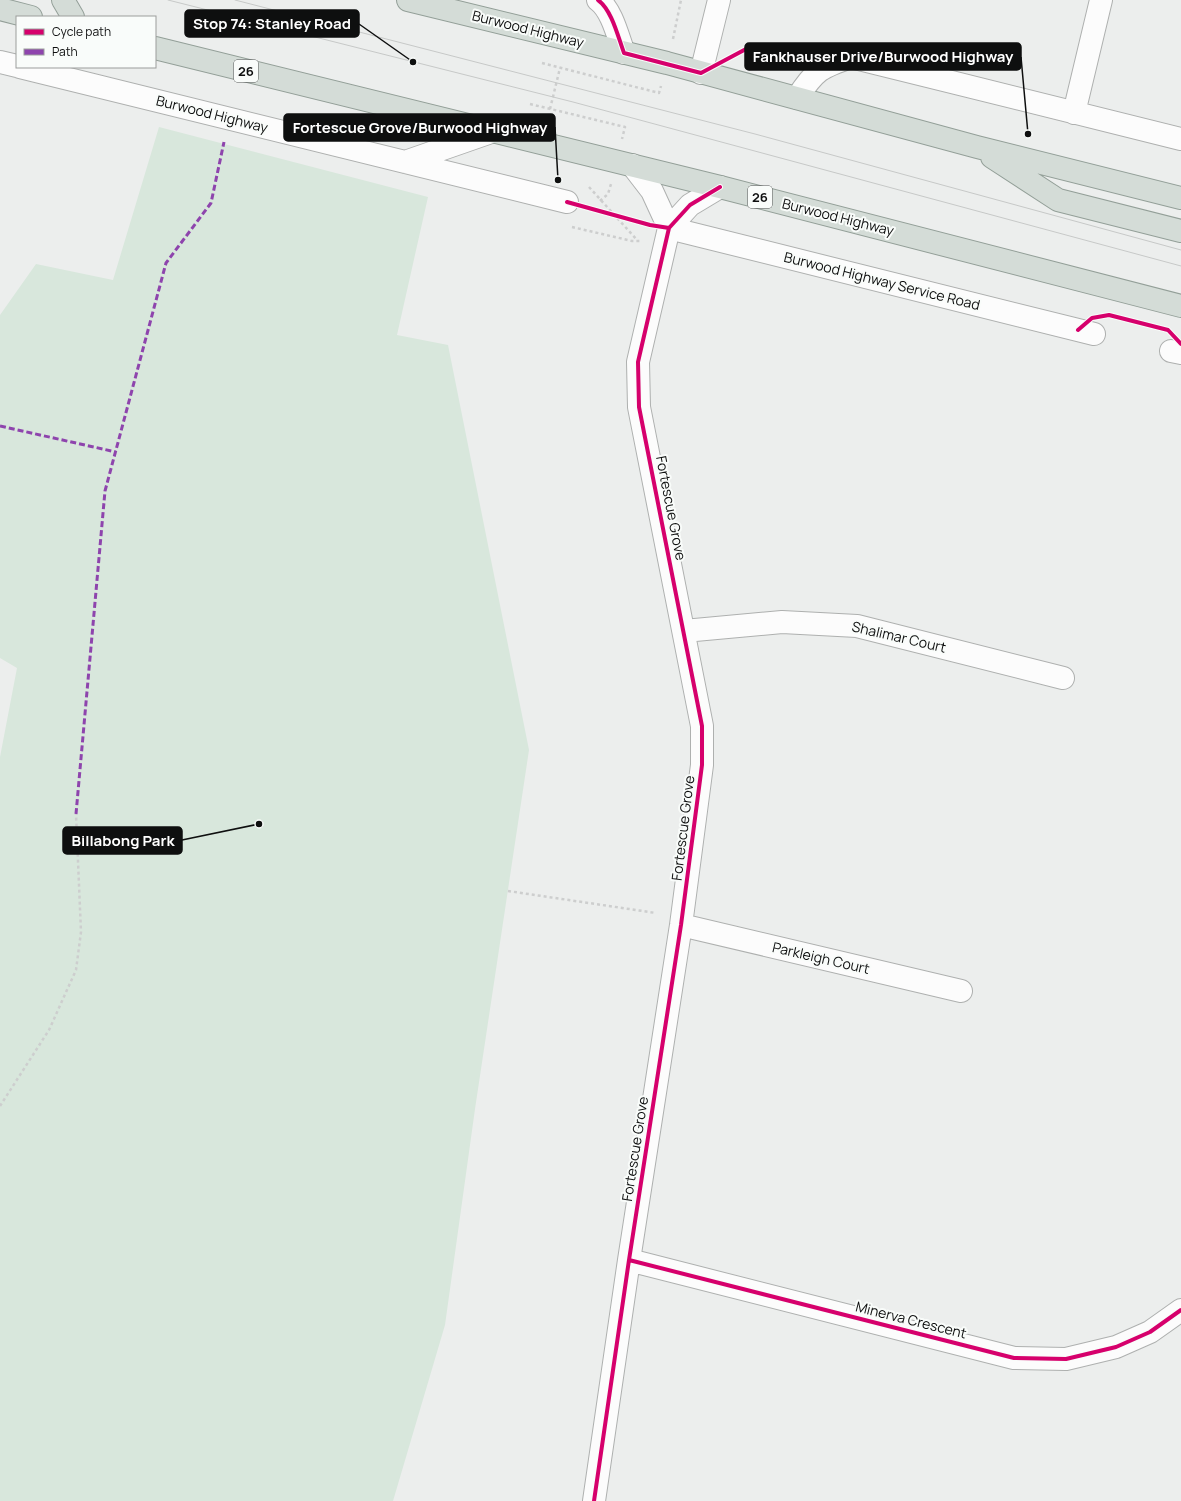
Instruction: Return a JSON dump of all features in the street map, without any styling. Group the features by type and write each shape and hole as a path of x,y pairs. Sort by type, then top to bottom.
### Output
{"highway":[{"path":"63,0 72,16"},
{"name":"Burwood Highway","path":"408,0 624,53 977,147 1181,198"},
{"path":"0,9 27,16"},
{"name":"Burwood Highway","path":"156,48 720,187 1181,306"},
{"path":"977,147 1058,200 1181,231"}],"street":[{"path":"598,0 602,3 609,15 624,53"},
{"path":"701,73 719,0"},
{"path":"1074,113 1101,0"},
{"path":"797,98 810,78 818,70 852,57 1181,139"},
{"name":"Burwood Highway","path":"0,62 16,66"},
{"name":"Burwood Highway","path":"22,68 567,202"},
{"path":"405,162 494,131"},
{"path":"632,165 652,191 669,228"},
{"name":"Fortescue Grove","path":"594,1501 629,1260 681,925 702,757 702,726 639,407 638,362 669,228 690,205 720,187"},
{"name":"Burwood Highway Service Road","path":"669,228 1094,334"},
{"name":"Shalimar Court","path":"684,631 782,622 857,626 1063,678"},
{"name":"Parkleigh Court","path":"681,925 961,991"},
{"name":"Minerva Crescent","path":"629,1260 1014,1358 1066,1359 1116,1347 1150,1332 1181,1310"}],"path":[{"path":"542,63 659,93"},
{"path":"550,109 560,68"},
{"path":"530,104 625,127"},
{"path":"582,186 588,187 638,241"},
{"path":"605,212 620,216"},
{"path":"0,1106 48,1030 76,970 81,932 76,814"},
{"path":"508,891 656,913"}],"shaded area":[{"path":"159,127 428,197 397,335 448,345 529,750 475,1109 445,1325 393,1501 0,1501 0,757 17,668 0,658 0,315 36,264 113,280"}],"tram line":[{"path":"168,0 573,102 1181,266"},
{"path":"235,0 755,134 1181,250"}],"marked path":[{"path":"76,814 105,491 166,263 211,203 224,142"},
{"path":"0,426 116,452"}],"cycle path":[{"path":"598,0 603,4 611,17 624,53 701,73 746,49 761,46 815,47 851,57"},
{"path":"594,1501 629,1260 681,925 702,765 702,726 639,407 638,362 669,228 690,205 720,187"},
{"path":"567,202 650,225 669,228"},
{"path":"1078,330 1092,318 1109,315 1168,330 1181,344"},
{"path":"629,1260 1014,1358 1066,1359 1116,1347 1150,1332 1181,1310"}],"place":[{"name":"Stop 74: Stanley Road","path":"413,62"},
{"name":"Fankhauser Drive/Burwood Highway","path":"1028,134"},
{"name":"Fortescue Grove/Burwood Highway","path":"558,180"},
{"name":"Billabong Park","path":"259,824"}]}
